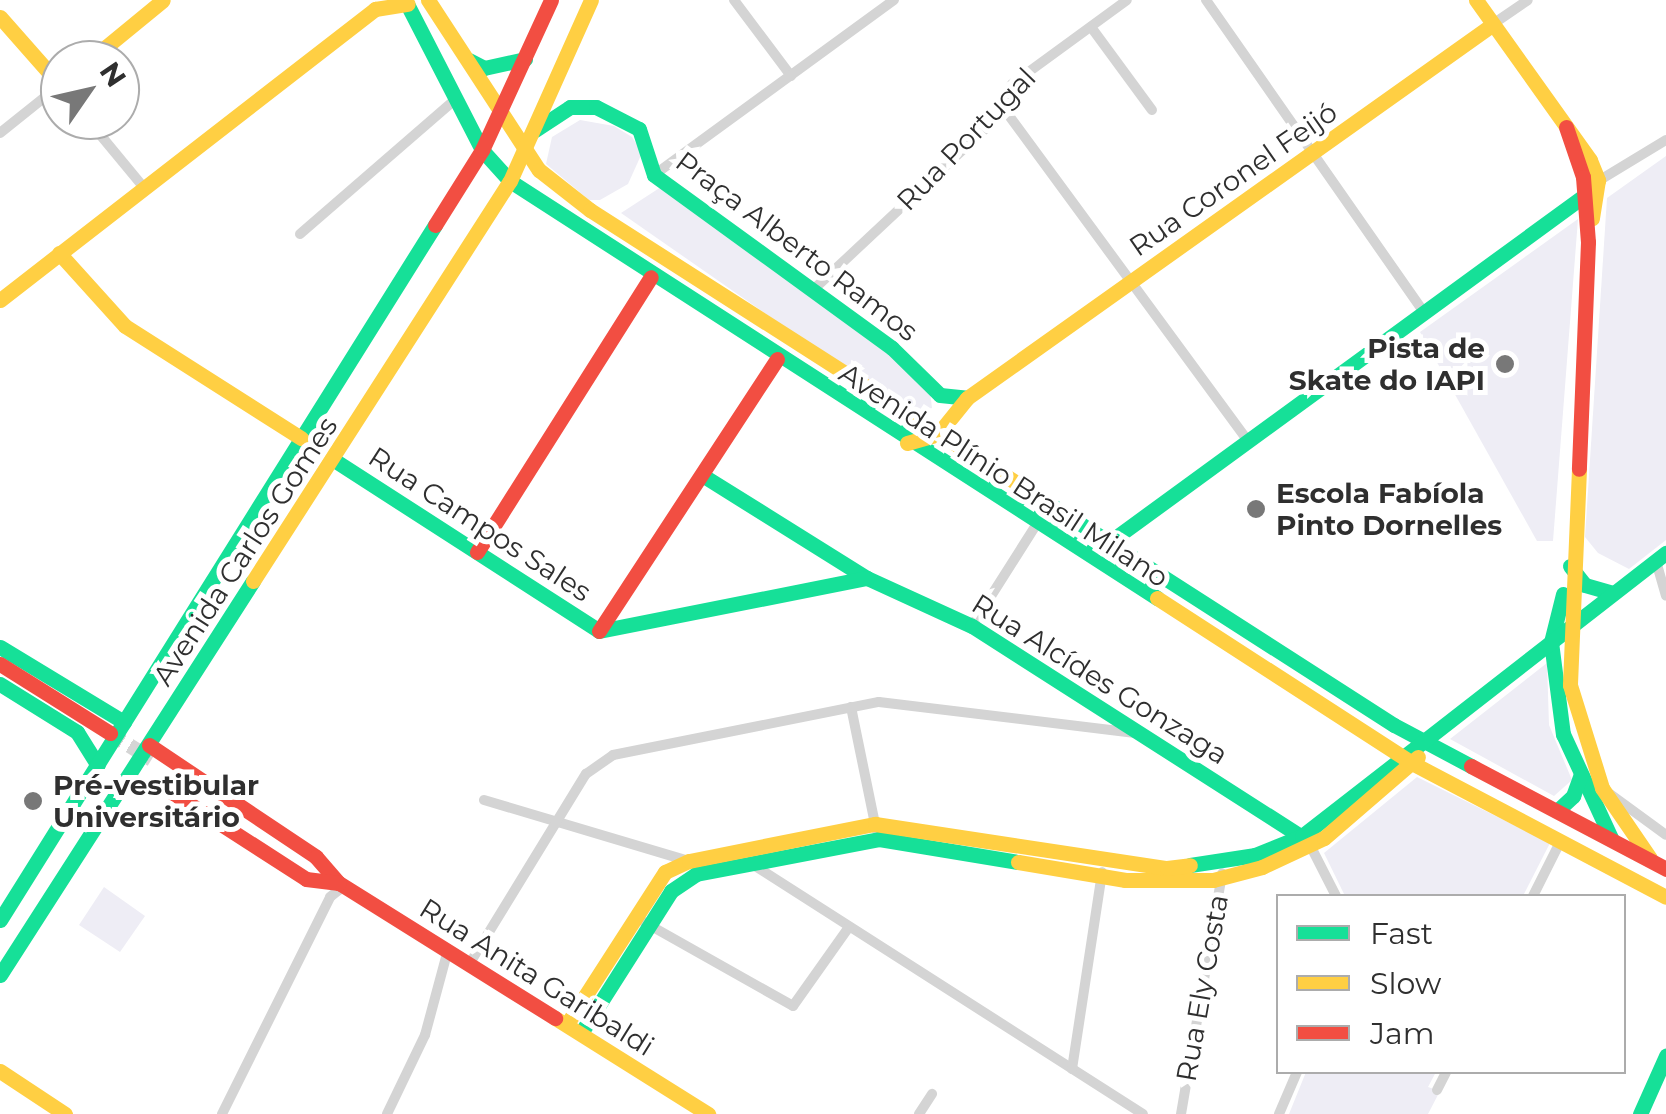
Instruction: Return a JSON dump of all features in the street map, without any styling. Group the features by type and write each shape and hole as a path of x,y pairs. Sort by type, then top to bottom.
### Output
{"main road":[{"path":"114,40 163,0"},
{"name":"Avenida Plínio Brasil Milano","path":"428,0 500,112 529,141 539,170 590,210 1427,743 1659,865"},
{"name":"Avenida Carlos Gomes","path":"0,920 482,150 550,0"},
{"name":"Avenida Carlos Gomes","path":"0,975 125,783 150,752 510,181 591,0"},
{"path":"1476,0 1566,127 1598,180 1588,242 1569,628 1579,727 1602,788 1659,865"},
{"path":"0,300 375,9 406,2"},
{"name":"Avenida Plínio Brasil Milano","path":"406,2 482,150 510,181 776,359 1406,759 1631,875 1666,897"},
{"path":"0,17 40,62"},
{"name":"Rua Coronel Feijó","path":"938,434 968,398 1493,24"},
{"path":"469,60 484,68 525,58"},
{"name":"Praça Alberto Ramos","path":"529,141 551,115 596,107 639,129 654,174 910,362 940,395"},
{"path":"1566,127 1585,195 1588,242"},
{"path":"1098,564 1106,542 1585,195"},
{"path":"59,253 126,326 301,438"},
{"path":"477,552 651,278"},
{"path":"599,631 776,359"},
{"path":"921,423 934,413 940,395 968,398"},
{"path":"907,443 938,434"},
{"name":"Rua Campos Sales","path":"334,460 599,631"},
{"name":"Rua Alcídes Gonzaga","path":"702,475 867,578 972,626 1306,840"},
{"path":"574,1028 642,920 665,872 690,861 877,832 1172,884 1306,840 1661,557"},
{"path":"1570,566 1584,584 1613,593"},
{"path":"1570,566 1551,642 1564,734 1631,875"},
{"path":"599,631 867,578"},
{"path":"0,647 124,722"},
{"path":"0,664 110,733"},
{"path":"0,684 78,732 98,765"},
{"name":"Rua Anita Garibaldi","path":"150,752 316,857 342,884 708,1114"},
{"path":"1558,810 1573,796 1581,774"},
{"name":"Rua Anita Garibaldi","path":"125,783 165,788 306,879 342,884"},
{"path":"642,920 682,881 877,832"},
{"path":"1640,1114 1666,1056"},
{"path":"0,1071 65,1114"}],"street":[{"path":"734,0 791,76"},
{"path":"654,174 894,0"},
{"name":"Rua Portugal","path":"814,288 984,129 1012,84 1126,0"},
{"path":"1206,0 1424,312"},
{"name":"Rua Coronel Feijó","path":"1493,24 1528,0"},
{"path":"1090,26 1152,110"},
{"path":"300,234 457,98"},
{"path":"0,133 40,101"},
{"path":"999,102 1247,440"},
{"path":"105,140 146,189"},
{"path":"1585,195 1598,180 1666,140"},
{"path":"972,626 1036,525"},
{"path":"1661,557 1666,596"},
{"path":"470,963 586,774 613,755 879,702 1142,734"},
{"path":"851,707 877,832"},
{"path":"1602,788 1666,835"},
{"path":"484,800 690,861"},
{"path":"1306,840 1335,894"},
{"path":"1534,894 1561,840"},
{"path":"752,864 1143,1114"},
{"path":"1072,1069 1102,869"},
{"name":"Rua Ely Costa","path":"1180,1114 1222,870"},
{"path":"222,1114 330,897 342,884"},
{"path":"642,920 794,1006 849,927"},
{"path":"387,1114 425,1035 448,950"},
{"path":"1279,1114 1297,1074"},
{"path":"1437,1090 1445,1074"},
{"path":"919,1114 932,1094"}],"shaded area":[{"path":"580,120 614,126 632,137 642,153 628,184 600,200 589,200 546,164 552,137"},
{"path":"1666,156 1666,540 1629,569 1598,553 1585,537 1607,198"},
{"path":"661,187 905,365 930,391 932,408 911,415 621,213"},
{"path":"1578,219 1553,541 1537,541 1420,332"},
{"path":"1547,663 1549,725 1572,780 1554,796 1450,739"},
{"path":"1417,777 1550,843 1524,894 1344,894 1324,853"},
{"path":"104,887 145,916 120,952 79,925"},
{"path":"1305,1074 1435,1074 1428,1087 1440,1091 1428,1114 1289,1114"}],"tunnel":[{"path":"110,733 152,759"}],"traffic: fast":[{"path":"405,0 482,150 510,181 1157,598"},
{"path":"469,60 484,68 525,59"},
{"path":"535,130 570,107 596,107 639,129 654,175 892,348 940,395 967,398"},
{"path":"1104,546 1585,195"},
{"path":"0,920 435,225"},
{"path":"334,460 599,631"},
{"path":"702,475 867,578 972,626 1305,839"},
{"path":"1048,503 1394,725 1471,766"},
{"path":"1190,865 1255,855 1302,836 1666,553"},
{"path":"1570,566 1585,585 1613,593"},
{"path":"599,631 867,578"},
{"path":"0,975 253,581"},
{"path":"1563,594 1551,642 1563,734 1611,838"},
{"path":"0,647 124,722"},
{"path":"0,684 77,732 98,765"},
{"path":"1558,810 1573,796 1581,774"},
{"path":"581,1033 671,891 696,874 879,839 1018,862"},
{"path":"1640,1114 1666,1056"}],"traffic: slow":[{"path":"114,40 163,0"},
{"path":"428,0 539,170 590,210 1048,503"},
{"path":"253,581 510,181 591,0"},
{"path":"1476,0 1590,160 1598,180 1592,219"},
{"path":"0,300 375,9 408,4"},
{"path":"0,17 40,62"},
{"path":"907,443 938,434 967,398 1493,24"},
{"path":"59,253 125,326 301,438"},
{"path":"1579,469 1570,685 1602,788 1650,858"},
{"path":"1157,598 1412,763 1666,897"},
{"path":"1018,862 1125,880 1213,880 1262,867 1324,838 1418,757"},
{"path":"567,1024 665,872 689,861 875,824 1167,868 1190,865"},
{"path":"555,1018 708,1114"},
{"path":"0,1071 65,1114"}],"traffic: jam":[{"path":"435,225 482,150 551,0"},
{"path":"1566,127 1583,177 1588,242 1579,469"},
{"path":"477,552 651,277"},
{"path":"599,631 777,359"},
{"path":"0,664 110,733"},
{"path":"149,745 316,857 339,883 555,1018"},
{"path":"1471,766 1666,869"},
{"path":"125,783 165,788 306,879 339,883"}],"place":[{"name":"Pista de Skate do IAPI","path":"1505,364"},
{"name":"Escola Fabíola Pinto Dornelles","path":"1256,509"},
{"name":"Pré-vestibular Universitário","path":"33,801"}]}
